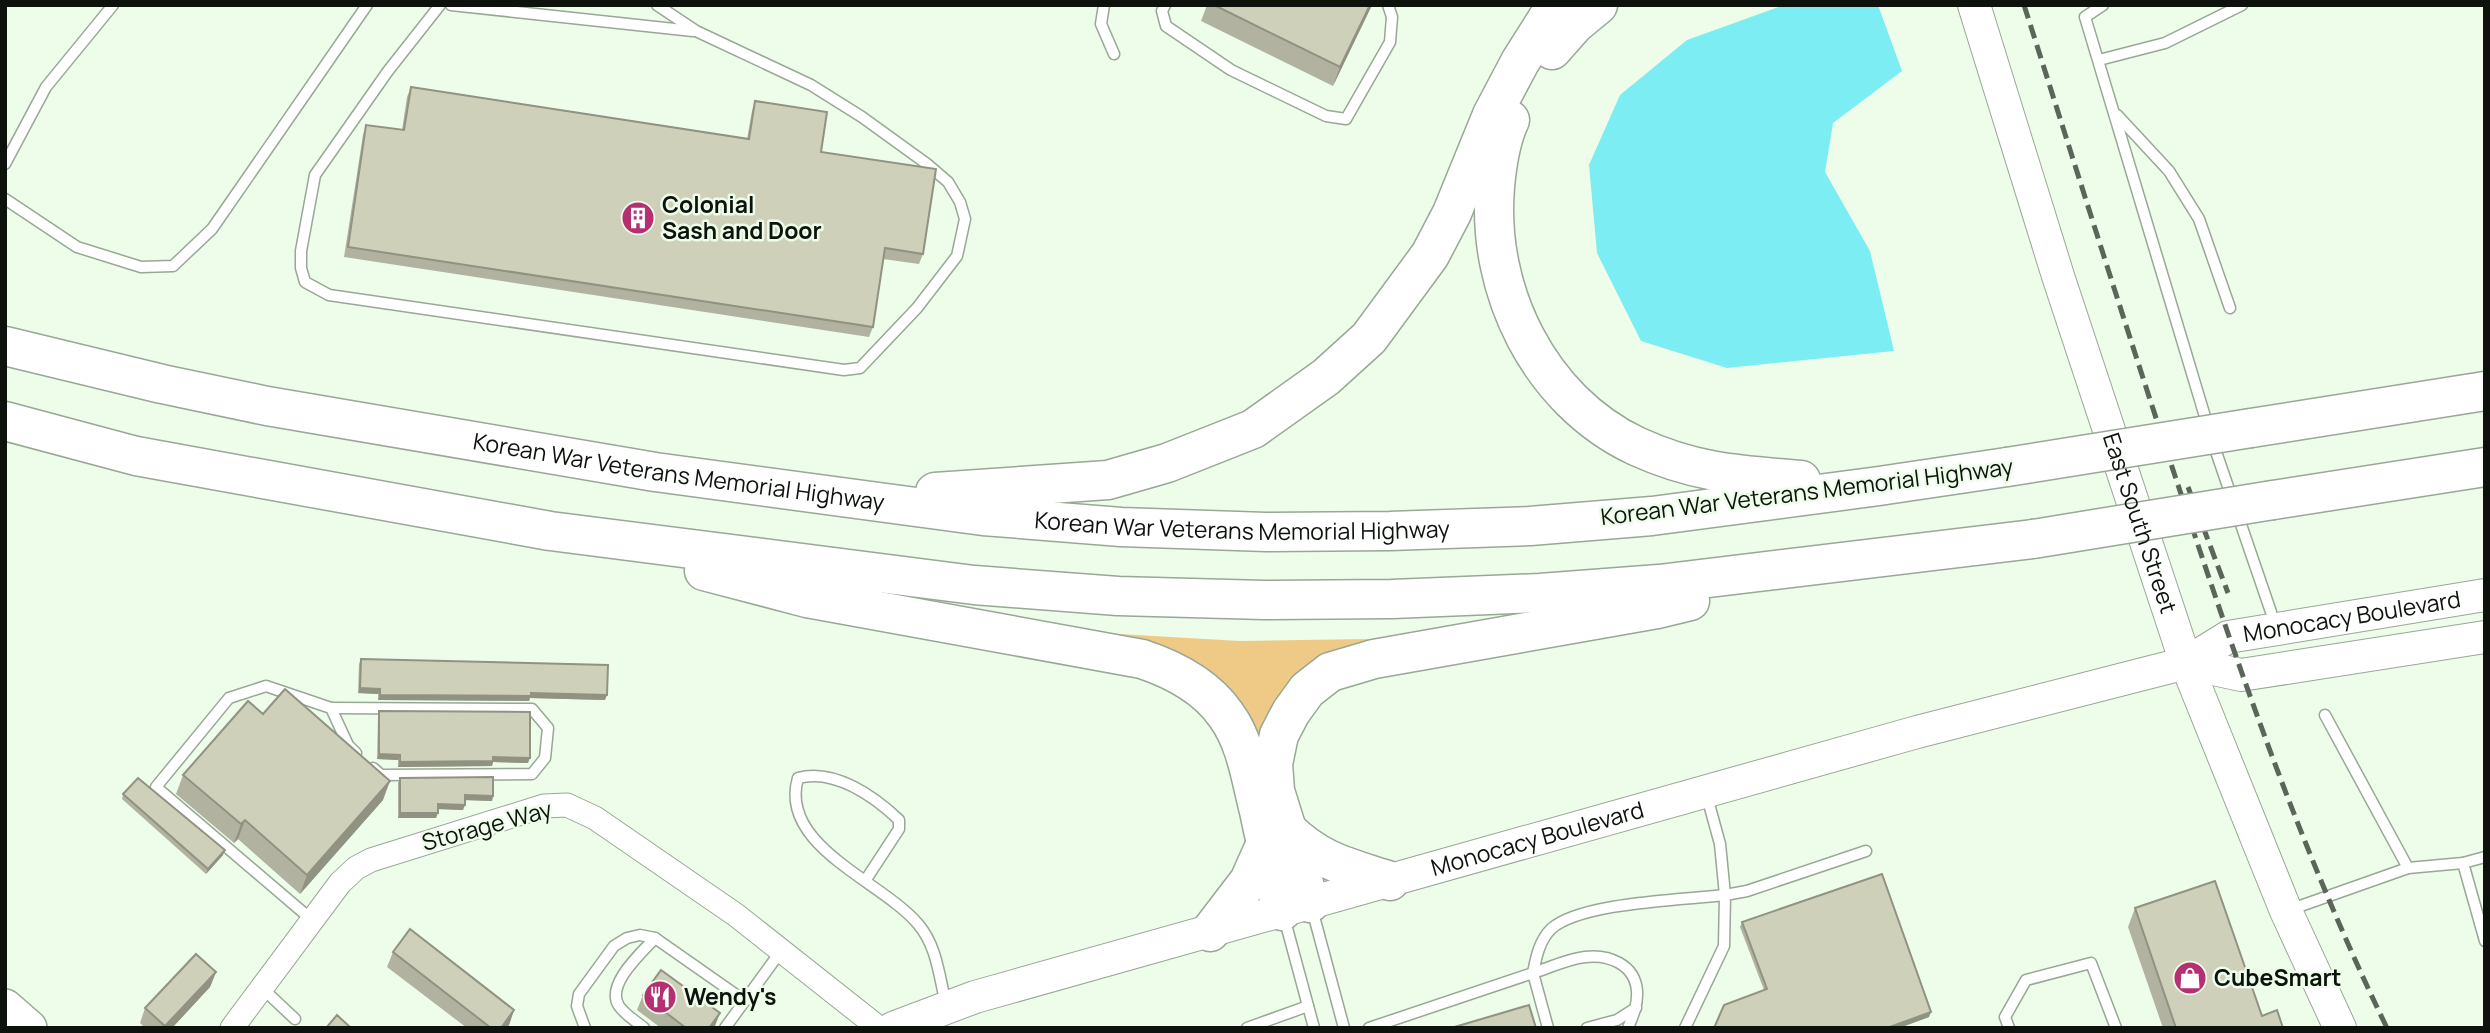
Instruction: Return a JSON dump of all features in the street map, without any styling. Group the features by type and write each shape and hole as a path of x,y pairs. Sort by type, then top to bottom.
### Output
{"highway":[{"path":"829,497 1108,480 1167,463 1253,429 1326,377 1369,338 1430,255 1452,213 1492,115 1514,72 1549,16 1562,5"},
{"path":"1598,5 1575,24 1535,72 1507,127 1498,158 1494,200 1499,269 1519,326 1536,356 1554,380 1584,411 1633,444 1667,460 1698,470 1731,475 1879,486"},
{"name":"Korean War Veterans Memorial Highway","path":"5,346 267,406 655,472 983,516 1121,527 1266,532 1530,526 1652,516 2007,467 2485,391"},
{"path":"5,421 136,456 550,531 974,585 1118,596 1264,600 1392,599 1540,593 1659,584 2033,538 2485,467"},
{"path":"550,531 807,598 1142,659 1168,668 1188,679 1211,698 1226,715 1238,737 1276,836 1296,907"},
{"path":"1210,932 1249,881 1276,836 1273,764 1279,734 1307,690 1330,672 1374,659 1657,609 1839,563"},
{"path":"1276,836 1305,847 1321,857 1390,881"}],"main road":[{"name":"East South Street","path":"1974,5 2058,276 2186,663 2286,911 2340,1028"},
{"name":"Monocacy Boulevard","path":"893,1028 946,1007 1296,907 1917,732 2186,663 2228,637 2485,594"},
{"name":"Monocacy Boulevard","path":"2186,663 2241,675 2485,636"},
{"path":"5,1007 29,1028"}],"street":[{"name":"Storage Way","path":"232,1028 340,883 356,868 371,860 544,806 567,805 606,825 736,915 879,1028"}],"lane":[{"path":"5,164 46,87 113,5"},
{"path":"5,199 77,247 141,267 173,265 212,229 367,5"},
{"path":"440,5 388,71 315,175 301,251 301,268 305,282 329,295 844,370 860,368 917,308 957,256 965,219 960,202 948,183 927,164 862,117 811,85 696,31 657,5"},
{"path":"451,5 696,31"},
{"path":"1104,5 1101,24 1114,54"},
{"path":"1165,5 1162,11 1167,26 1231,70 1326,116 1346,119 1390,42 1392,17 1388,5"},
{"path":"2102,5 2085,16 2212,440 2271,612"},
{"path":"2099,60 2165,43 2242,5"},
{"path":"2115,113 2169,171 2199,219 2230,308"},
{"path":"312,920 156,787 229,698 266,686 331,708 533,709 548,728 545,758 532,774 381,775 348,745 331,708"},
{"path":"2325,715 2408,868"},
{"path":"865,881 898,829 900,820 856,788 836,779 811,774 798,778 795,789 796,804 805,828 831,855 865,881 900,905 932,944 946,1007"},
{"path":"1685,1028 1724,946 1725,895 1720,844 1706,792"},
{"path":"1548,1028 1532,973 1543,939 1567,919 1615,907 1746,891 1866,851"},
{"path":"2286,911 2408,868 2463,863 2485,857"},
{"path":"2463,863 2485,941"},
{"path":"1296,907 1308,1006 1314,1028"},
{"path":"1296,907 1344,1028"},
{"path":"585,1028 577,1006 579,994 614,946 627,938 640,935 655,938 745,1001"},
{"path":"644,1028 618,1005 614,995 617,984 655,938"},
{"path":"725,1028 781,951"},
{"path":"1369,1028 1583,957 1603,956 1621,963 1634,976 1636,1007 1628,1028"},
{"path":"2009,1028 2005,1017 2026,980 2091,963 2116,1028"},
{"path":"262,988 295,1019"},
{"path":"1247,1028 1308,1006"},
{"path":"1587,1028 1617,1020 1636,1007"}],"shaded area":[{"path":"1050,630 1240,641 1434,638 1370,647 1260,751 1242,718"}],"water":[{"path":"1784,5 1878,5 1902,71 1833,123 1825,172 1870,251 1894,351 1727,368 1641,341 1597,253 1589,165 1620,95 1687,40"}],"building":[{"path":"1214,5 1370,5 1340,67"},
{"name":"Colonial Sash and Door","path":"411,87 749,139 755,101 827,112 821,152 936,169 923,254 885,248 873,327 348,247 366,125 404,130"},
{"path":"361,659 608,665 607,695 380,695 380,689 360,688"},
{"path":"285,689 390,781 307,875 245,820 241,824 183,775 248,701 263,714"},
{"path":"379,711 530,712 530,758 493,757 493,761 400,762 400,755 379,754"},
{"path":"493,777 493,796 465,795 465,805 438,804 438,813 400,813 400,778"},
{"path":"138,778 225,850 208,869 123,794"},
{"path":"1882,874 1931,1012 1887,1028 1714,1028 1724,1005 1767,989 1742,922"},
{"name":"CubeSmart","path":"2215,881 2262,1016 2277,1010 2283,1028 2176,1028 2135,908"},
{"path":"410,929 514,1010 501,1028 491,1028 393,952"},
{"path":"196,954 216,972 165,1026 145,1008"},
{"path":"661,970 720,1013 709,1028 686,1028 643,995"},
{"path":"1529,1005 1536,1028 1451,1028"},
{"path":"337,1015 351,1028 326,1028"}],"railway":[{"path":"2024,5 2161,433 2250,697 2328,897 2387,1028"},
{"path":"2188,487 2228,593"}],"place":[{"name":"Colonial Sash and Door","path":"638,218"},
{"name":"CubeSmart","path":"2190,978"},
{"name":"Wendy's","path":"660,997"}]}
